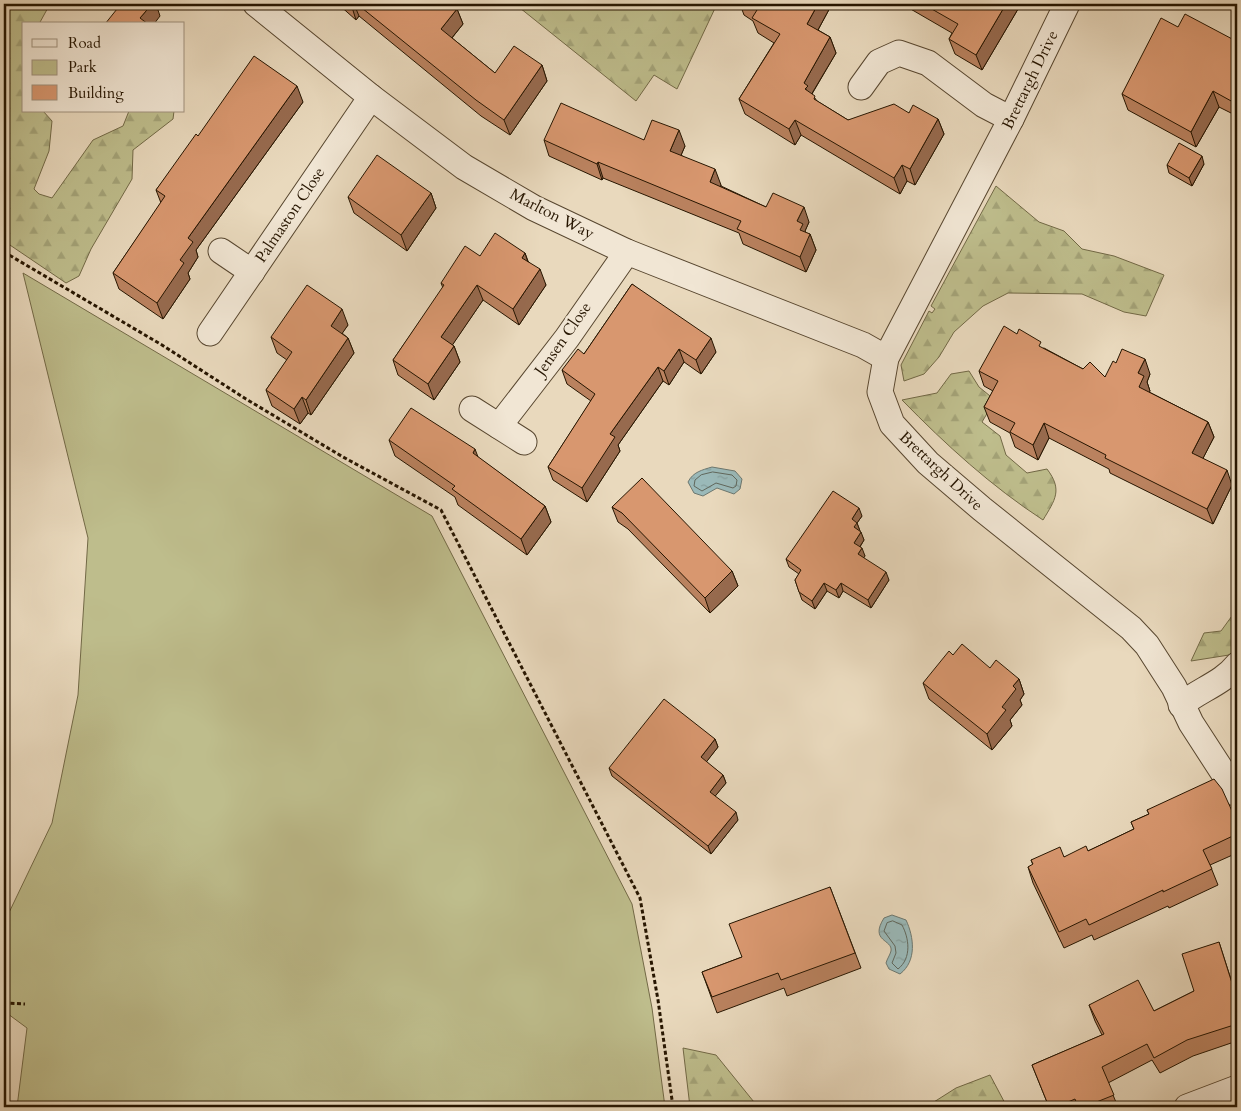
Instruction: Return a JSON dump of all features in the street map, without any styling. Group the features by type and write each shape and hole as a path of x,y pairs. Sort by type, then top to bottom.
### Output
{"street":[{"name":"Marlton Way","path":"256,4 371,97 464,167 534,208 627,252 863,345 886,358"},
{"name":"Brettargh Drive","path":"1067,4 1011,119 886,358 880,392 892,424 928,463 982,510 1132,628 1146,644 1170,680 1190,723 1237,794"},
{"path":"861,87 879,62 899,53 928,63 984,105 1011,119"},
{"name":"Palmaston Close","path":"210,333 371,97"},
{"path":"222,251 252,272"},
{"name":"Jensen Close","path":"499,426 567,338 627,252"},
{"path":"472,409 524,442"},
{"path":"1181,705 1231,673 1237,666"},
{"path":"1187,1107 1237,1088"}],"path":[{"path":"4,252 162,345 335,452 441,510 640,898 658,1000 673,1107"},
{"path":"4,1003 25,1004"}],"green space":[{"path":"4,4 50,4 40,22 22,22 22,112 44,112 52,121 49,151 34,189 39,194 52,198 93,140 123,126 129,112 174,112 173,119 133,150 132,179 91,249 79,276 66,283 4,241"},
{"path":"515,4 717,4 677,89 654,75 636,101"},
{"path":"996,186 1039,222 1064,231 1082,249 1114,256 1164,275 1146,316 1124,312 1082,294 1008,293 983,306 954,332 939,357 924,374 904,381 901,365 929,311 932,313 935,309 931,306"},
{"path":"23,273 432,516 632,904 652,1008 665,1107 17,1107 27,1028 4,1011 4,923 52,823 78,695 88,538"},
{"path":"969,371 979,387 995,400 982,422 1000,436 1006,455 1027,473 1047,469 1052,476 1056,489 1054,501 1043,520 969,464 902,400 937,393 951,374"},
{"path":"1237,609 1237,647 1229,655 1191,661 1204,633 1221,631"},
{"path":"683,1048 716,1055 758,1107 690,1107"},
{"path":"990,1075 1007,1107 926,1107 956,1088"}],"water":[{"path":"712,467 735,471 742,479 740,489 734,494 717,488 703,496 694,493 688,482 692,476"},
{"path":"892,915 906,920 912,941 909,962 900,974 889,969 886,963 891,947 880,936 879,932 884,918"}],"building":[{"path":"121,4 152,4 140,18 145,22 107,22"},
{"path":"357,4 451,4 457,9 441,29 495,73 514,46 542,65 504,120 476,100"},
{"path":"745,4 818,4 807,24 830,37 804,83 808,86 805,89 815,96 814,99 848,120 894,104 909,113 913,105 938,119 910,169 902,165 894,178 795,120 789,129 739,99 780,34 752,18 757,10"},
{"path":"923,4 1006,4 976,55 949,39 958,24"},
{"path":"1185,14 1236,41 1237,38 1237,93 1233,102 1213,91 1191,132 1122,94 1161,18 1178,27"},
{"path":"254,56 297,86 188,238 193,242 180,260 184,263 157,303 113,273 165,196 156,190 196,134 198,136"},
{"path":"561,103 644,140 652,120 679,130 670,151 715,169 710,182 766,207 773,193 804,207 797,221 803,224 800,230 810,234 800,257 737,229 741,221 598,162 597,164 544,140"},
{"path":"1179,143 1202,156 1189,178 1167,165"},
{"path":"377,155 431,193 401,235 348,197"},
{"path":"495,233 525,253 522,258 540,269 513,309 477,285 441,337 454,346 428,384 393,360 444,285 441,283 465,246 480,256"},
{"path":"632,284 711,338 696,360 679,349 664,371 658,367 610,434 615,437 582,488 548,467 595,394 562,370 578,349 584,354"},
{"path":"307,285 342,309 331,326 348,338 306,400 302,397 294,409 266,390 292,352 271,337"},
{"path":"1004,326 1017,334 1019,329 1041,342 1039,346 1083,369 1090,362 1105,377 1113,361 1116,363 1122,349 1145,359 1138,373 1144,376 1139,387 1208,422 1192,453 1227,470 1207,509 1105,458 1106,455 1044,423 1033,445 1010,432 1015,423 984,407 998,381 979,371"},
{"path":"411,408 475,449 473,453 545,506 521,539 452,489 455,486 389,440"},
{"path":"642,478 732,571 705,598 622,513 612,507"},
{"path":"833,491 859,508 852,519 857,523 854,527 861,532 854,543 862,548 858,554 886,572 868,600 841,583 836,590 824,583 812,601 799,592 795,580 801,570 786,559"},
{"path":"962,644 990,668 996,660 1019,679 1013,686 1016,689 1002,707 1006,710 987,734 923,683 949,651 953,655"},
{"path":"664,699 715,739 701,757 723,775 710,792 736,812 708,846 609,768"},
{"path":"1214,779 1222,789 1237,822 1237,834 1203,850 1212,869 1089,925 1086,919 1059,932 1028,867 1033,864 1031,860 1060,847 1064,857 1086,846 1088,851 1134,829 1131,822 1149,814 1147,810"},
{"path":"830,887 855,953 781,980 778,973 712,997 702,972 742,957 729,924"},
{"path":"1219,942 1237,999 1237,1024 1187,1040 1154,1058 1147,1044 1102,1067 1114,1095 1084,1107 1078,1107 1075,1099 1056,1107 1049,1107 1032,1065 1104,1034 1089,1005 1138,980 1154,1011 1194,991 1182,954"}]}
